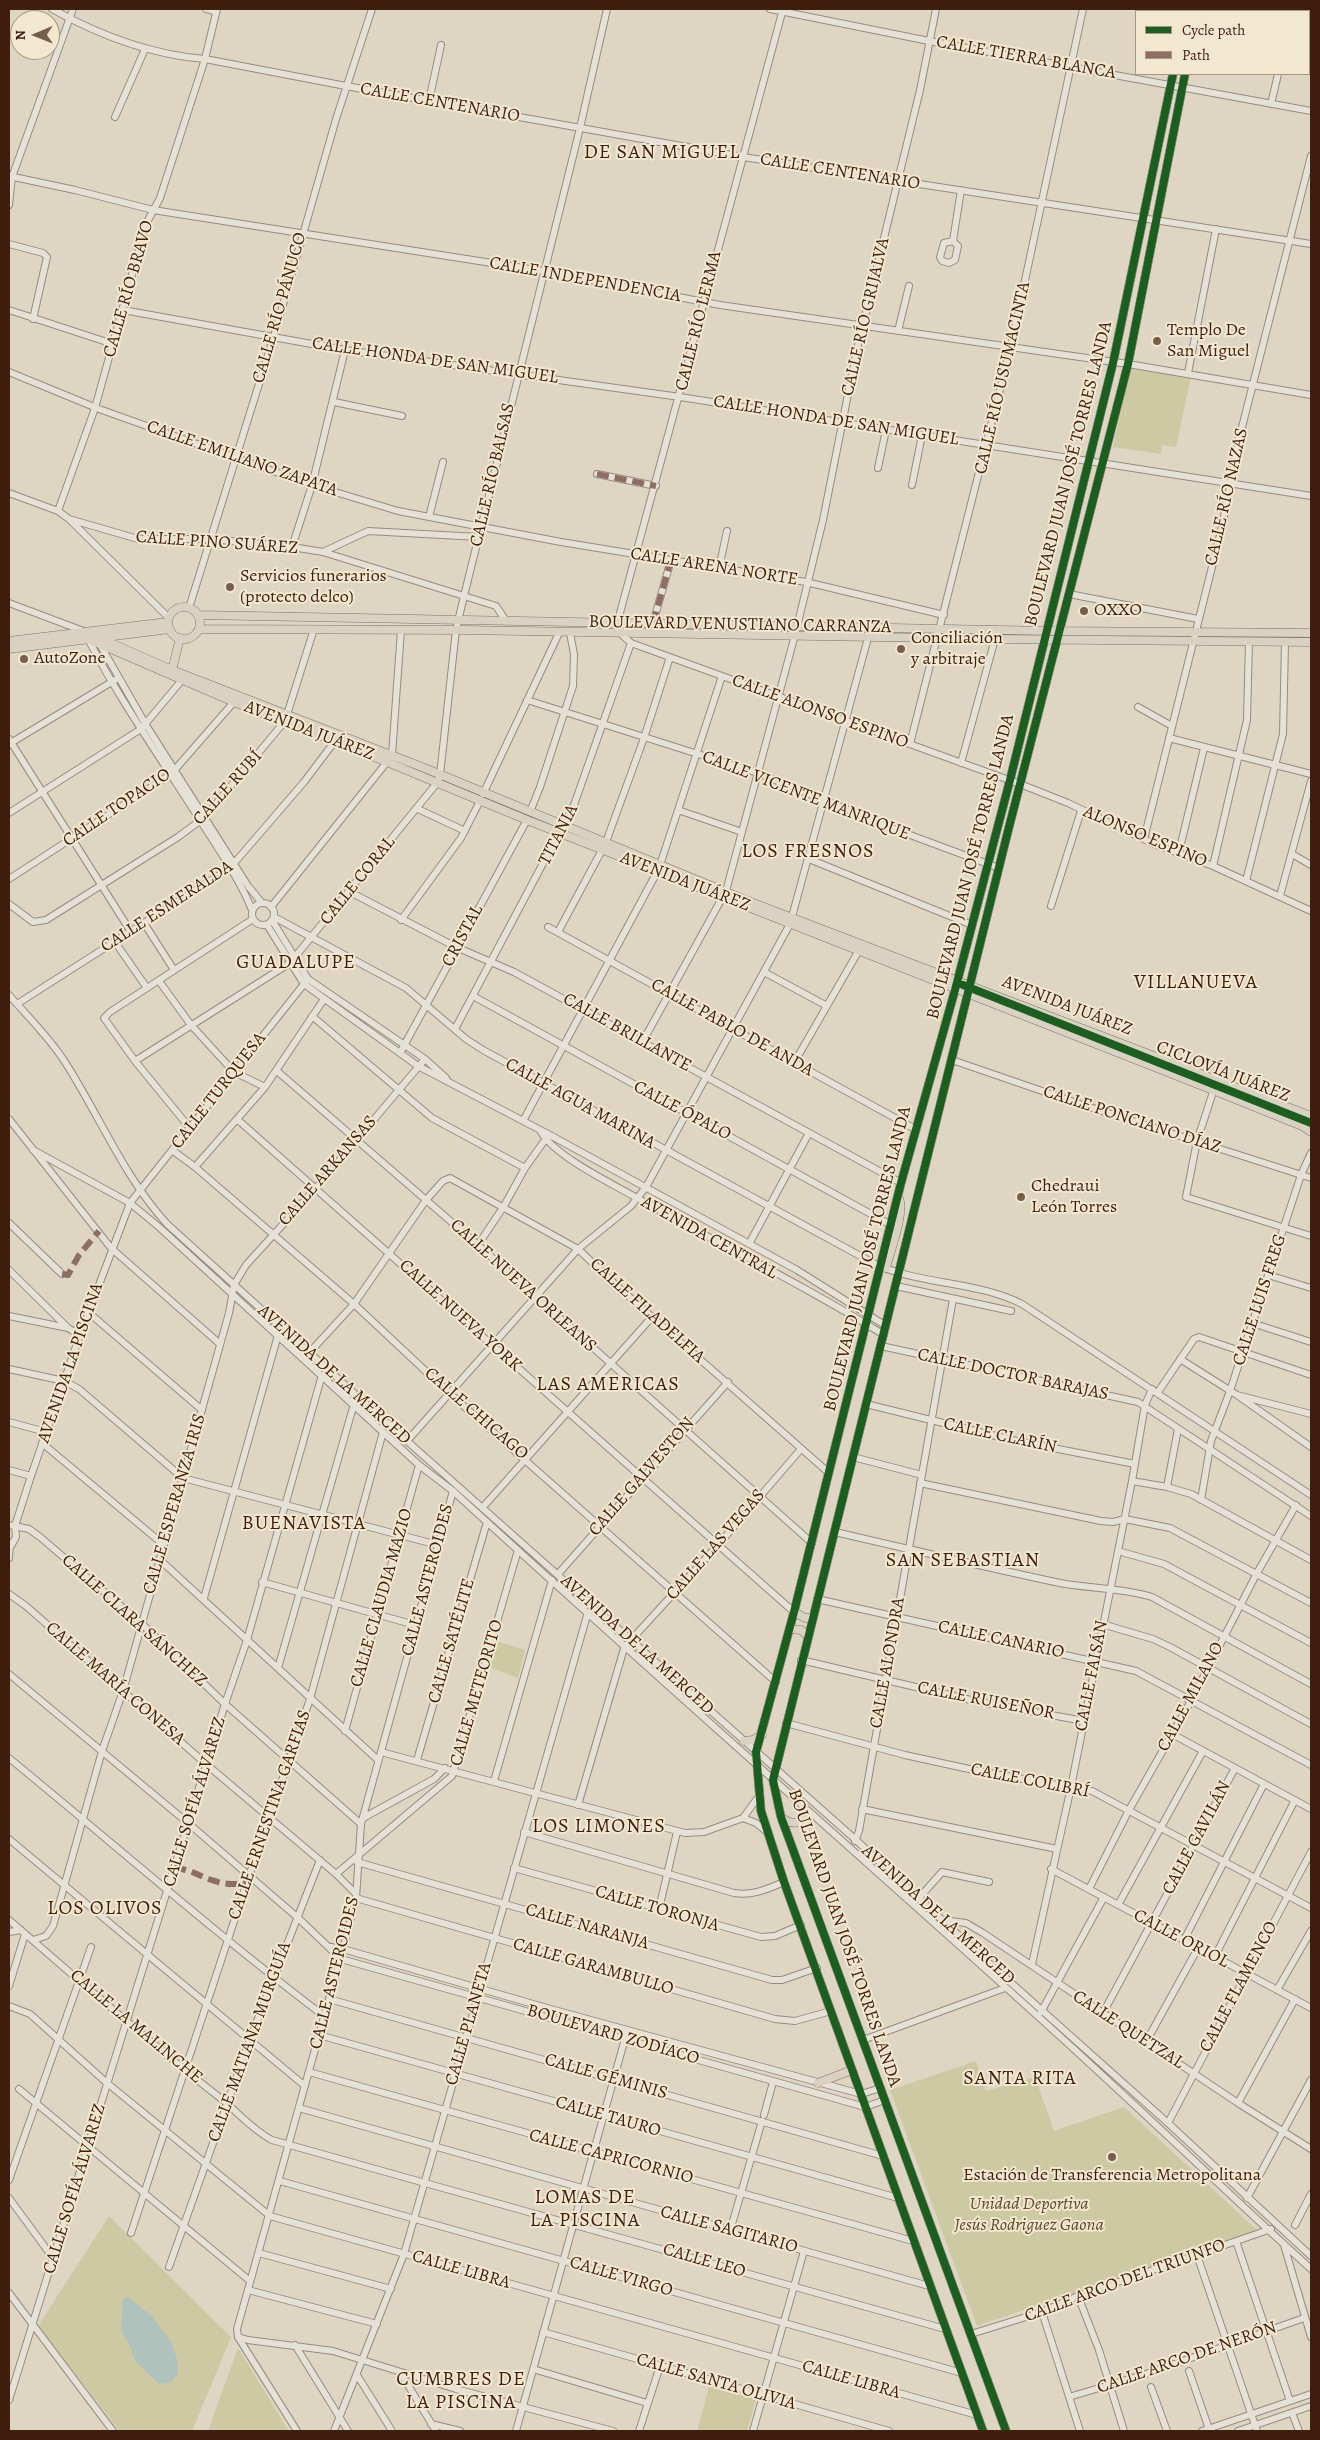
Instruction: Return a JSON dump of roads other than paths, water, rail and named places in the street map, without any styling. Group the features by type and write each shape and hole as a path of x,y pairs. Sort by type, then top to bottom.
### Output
{"main road":[{"name":"BOULEVARD JUAN JOSÉ TORRES LANDA","path":"983,2431 913,2242 830,2010 817,1968 784,1882 759,1796 756,1752 790,1629 883,1267 901,1183 958,981 1010,780 1113,363 1173,75"},
{"name":"BOULEVARD JUAN JOSÉ TORRES LANDA","path":"1006,2431 781,1817 773,1780 801,1660 835,1532 1020,784 1128,364 1186,75"},
{"path":"9,649 169,623 179,608 189,608 198,616 199,629 191,637 180,638"},
{"name":"BOULEVARD VENUSTIANO CARRANZA","path":"198,616 1046,631 1311,633"},
{"path":"169,623 180,638"},
{"name":"BOULEVARD VENUSTIANO CARRANZA","path":"199,629 456,630 795,635 868,638 1311,642"},
{"name":"AVENIDA JUÁREZ","path":"97,634 172,670 390,759 438,783 530,812 563,829 658,869 791,921 971,985 1311,1116"},
{"path":"9,641 87,636"},
{"name":"AVENIDA JUÁREZ","path":"87,636 100,646 234,702 286,718 335,741 440,775 527,820 563,829"},
{"path":"172,670 180,638"},
{"name":"AVENIDA JUÁREZ","path":"791,921 858,952 1213,1090 1302,1126 1311,1132"},
{"path":"883,1267 900,1208 898,1196"},
{"path":"794,1612 805,1618 813,1617"},
{"path":"790,1629 800,1630 808,1636"},
{"path":"744,1741 756,1739 762,1735"},
{"path":"781,1817 792,1824 800,1823 803,1820 805,1808"},
{"path":"818,2084 852,2070"}],"street":[{"name":"CALLE CENTENARIO","path":"52,9 70,19 144,49 185,57 205,59 743,157 1311,244"},
{"path":"9,205 11,176 73,9"},
{"path":"206,9 216,10"},
{"name":"CALLE RÍO PÁNUCO","path":"189,608 274,336 302,232 346,86 372,9"},
{"name":"CALLE RÍO BALSAS","path":"458,620 580,128 607,9"},
{"name":"CALLE TIERRA BLANCA","path":"770,9 930,41 1311,111"},
{"name":"CALLE RÍO GRIJALVA","path":"643,1041 725,894 795,635 822,520 862,326 920,90 936,9"},
{"name":"CALLE RÍO USUMACINTA","path":"910,744 988,444 1011,346 1083,9"},
{"name":"CALLE RÍO BRAVO","path":"58,512 95,408 146,224 160,198 205,59 216,10"},
{"name":"CALLE RÍO LERMA","path":"620,633 620,613 656,486 702,302 782,10"},
{"path":"429,101 441,45"},
{"path":"115,117 144,49"},
{"path":"1271,104 1278,75"},
{"name":"CALLE RÍO NAZAS","path":"1144,839 1221,531 1253,384 1311,156"},
{"name":"CALLE INDEPENDENCIA","path":"11,176 153,210 543,271 702,302 1188,373 1311,395"},
{"path":"953,241 961,190"},
{"path":"1188,373 1216,229"},
{"path":"9,244 43,253 47,257 33,319"},
{"path":"898,331 909,286"},
{"path":"9,310 113,344"},
{"name":"CALLE HONDA DE SAN MIGUEL","path":"123,310 345,350 680,396 1311,496"},
{"path":"292,547 312,485 334,402 345,350"},
{"name":"CALLE EMILIANO ZAPATA","path":"9,372 95,408 312,485 393,509 481,528"},
{"path":"334,402 402,416"},
{"path":"878,468 886,430"},
{"path":"912,485 922,435"},
{"path":"429,516 443,462"},
{"path":"598,474 656,486"},
{"name":"CALLE PINO SUÁREZ","path":"9,493 58,512 69,519 147,540 211,540 292,547 323,552 496,606 506,621"},
{"path":"69,519 169,623"},
{"name":"CALLE ARENA NORTE","path":"481,528 806,582 944,616"},
{"path":"323,552 368,531 479,536"},
{"path":"719,568 727,532"},
{"path":"653,623 671,560"},
{"path":"1069,594 1198,619"},
{"path":"9,603 87,636 232,866 252,910 253,919 258,925 271,921 271,906 390,759 401,630"},
{"name":"CALLE CORAL","path":"136,1061 293,961 348,891 438,783 458,620"},
{"name":"CALLE RUBÍ","path":"9,904 28,920 37,922 46,920 203,819 286,718 314,629"},
{"path":"401,920 465,831 558,633"},
{"path":"530,812 566,712 574,676 574,654 570,633"},
{"path":"620,633 631,643"},
{"path":"97,634 115,681"},
{"path":"407,1441 578,1250 638,1199 646,1187 791,921 868,638"},
{"path":"961,763 995,639"},
{"path":"1213,866 1240,758 1249,709 1249,641"},
{"path":"1246,881 1276,766 1284,721 1285,642"},
{"name":"CALLE ALONSO ESPINO","path":"631,643 1010,780"},
{"name":"TITANIA","path":"455,1028 563,829 580,791 631,643"},
{"path":"558,932 604,846 644,738 670,657"},
{"path":"523,1121 658,869 722,676"},
{"path":"9,813 143,727 182,680"},
{"path":"115,681 10,741 131,932"},
{"name":"CALLE VICENTE MANRIQUE","path":"527,700 758,773 999,868"},
{"name":"CALLE TOPACIO","path":"9,879 173,772 234,702"},
{"path":"1138,707 1172,726"},
{"path":"1169,738 1240,758 1311,774"},
{"name":"CALLE ESMERALDA","path":"17,1004 232,866 304,782 335,741"},
{"path":"1179,852 1204,748"},
{"name":"ALONSO ESPINO","path":"1010,780 1280,896"},
{"path":"1311,781 1280,896 1311,911"},
{"path":"418,809 465,831"},
{"path":"678,810 742,832"},
{"path":"1051,906 1081,811"},
{"name":"CRISTAL","path":"400,1053 456,947 527,820"},
{"path":"1292,854 1311,865"},
{"path":"809,859 972,925"},
{"path":"232,866 262,903 271,906"},
{"name":"CALLE BRILLANTE","path":"348,891 401,920 492,962 584,1009 901,1183"},
{"path":"252,910 262,903"},
{"path":"189,1127 104,1018 253,919"},
{"name":"CALLE AGUA MARINA","path":"271,921 312,937 400,985 427,1004 473,1044 883,1267 899,1273 1016,1301 1150,1396"},
{"name":"AVENIDA CENTRAL","path":"271,921 306,981 324,999 418,1066 541,1132 596,1175 844,1311 884,1335"},
{"path":"144,924 174,970"},
{"name":"CALLE PABLO DE ANDA","path":"548,927 916,1129"},
{"path":"115,942 147,988"},
{"path":"794,1063 858,952"},
{"path":"764,972 827,1006"},
{"path":"159,981 191,1025 234,1072 264,1087"},
{"name":"AVENIDA CENTRAL","path":"306,981 424,1059 449,1081"},
{"name":"CALLE TURQUESA","path":"130,1203 306,981"},
{"name":"AVENIDA DE LA MERCED","path":"9,995 47,1037 64,1061 140,1190 166,1224 744,1741 774,1770 856,1840 1168,2123 1311,2256"},
{"name":"CALLE ÓPALO","path":"473,996 891,1225"},
{"path":"195,1167 238,1120 277,1071 324,999"},
{"path":"312,1016 443,1125 524,1168"},
{"name":"CALLE ARKANSAS","path":"234,1285 246,1266 316,1188 424,1059"},
{"name":"CALLE PONCIANO DÍAZ","path":"952,1060 1074,1102 1311,1178"},
{"name":"CALLE NUEVA ORLEANS","path":"277,1071 357,1138 812,1543"},
{"path":"1217,1080 1197,1141 1186,1197 1311,1236"},
{"path":"9,1120 112,1248 220,1344"},
{"name":"CALLE NUEVA YORK","path":"238,1120 794,1612"},
{"path":"749,1244 809,1133"},
{"path":"478,1245 504,1206 524,1168 547,1136"},
{"name":"AVENIDA CENTRAL","path":"547,1136 646,1187 749,1244 849,1301 886,1326"},
{"name":"AVENIDA DE LA MERCED","path":"33,1150 130,1203 233,1293 419,1465 453,1491 1038,2017 1311,2269"},
{"name":"CALLE CHICAGO","path":"172,1150 195,1167 354,1304 450,1393 776,1682"},
{"name":"CALLE LUIS FREG","path":"1201,1500 1212,1439 1311,1153"},
{"path":"596,1175 602,1164"},
{"name":"CALLE FILADELFIA","path":"426,1200 445,1179 454,1179 578,1250 829,1473"},
{"path":"309,1353 354,1304 426,1200"},
{"name":"AVENIDA LA PISCINA","path":"9,1558 9,1543 16,1537 12,1525 88,1312 130,1203"},
{"path":"9,1223 62,1274"},
{"path":"9,1270 68,1328 80,1335"},
{"path":"1268,1275 1311,1288"},
{"name":"CALLE ESPERANZA IRIS","path":"33,1940 46,1936 51,1930 102,1751 123,1691 202,1410 234,1285"},
{"path":"896,1286 1011,1311"},
{"name":"CALLE ALONDRA","path":"851,1848 856,1840 874,1745 953,1299"},
{"path":"844,1311 849,1301"},
{"path":"88,1312 202,1410"},
{"path":"9,1316 68,1328"},
{"path":"483,1507 652,1317"},
{"path":"1252,1323 1311,1342"},
{"path":"204,1598 278,1335"},
{"path":"1150,1396 1194,1339 1199,1337 1311,1375"},
{"name":"CALLE DOCTOR BARAJAS","path":"881,1346 1132,1400 1150,1396"},
{"path":"1180,1359 1237,1395 1311,1448"},
{"path":"9,1369 64,1381 79,1389 183,1478 438,1545"},
{"name":"CALLE SOFÍA ÁLVAREZ","path":"9,2400 206,1764 247,1640 322,1375"},
{"name":"CALLE GALVESTON","path":"558,1574 728,1382"},
{"path":"1237,1395 1311,1414"},
{"path":"1150,1396 1178,1428 1212,1439 1311,1495"},
{"path":"1150,1396 1212,1439 1311,1516"},
{"name":"CALLE FAISÁN","path":"1032,1964 1051,1869 1071,1787 1109,1588 1150,1396"},
{"path":"278,1668 354,1404"},
{"name":"CALLE CLARÍN","path":"866,1404 931,1421 1135,1464"},
{"path":"9,1422 46,1432"},
{"path":"1167,1487 1178,1428"},
{"name":"CALLE ERNESTINA GARFIAS","path":"131,2233 268,1817 310,1699 383,1432"},
{"path":"42,1444 164,1545"},
{"name":"CALLE LAS VEGAS","path":"631,1640 718,1545 801,1449"},
{"path":"853,1457 922,1474"},
{"name":"CALLE CLAUDIA MAZIO","path":"345,1730 419,1465"},
{"path":"9,1470 31,1476"},
{"path":"1132,1481 1186,1492 1311,1560"},
{"path":"920,1483 1101,1521 1114,1522 1125,1518 1170,1528 1311,1602"},
{"name":"CALLE ASTEROIDES","path":"238,2337 237,2325 290,2146 356,1896 357,1858 362,1821 453,1491"},
{"name":"CALLE MILANO","path":"1089,1889 1129,1810 1191,1700 1275,1540 1296,1505"},
{"name":"CALLE SATÉLITE","path":"417,1760 487,1522"},
{"path":"9,1531 12,1525"},
{"name":"CALLE CLARA SÁNCHEZ","path":"12,1525 29,1529 40,1536 142,1624 225,1704 362,1821"},
{"path":"835,1532 1056,1582 1093,1589 1109,1588 1136,1592 1152,1597 1311,1684"},
{"name":"CALLE METEORITO","path":"336,1874 448,1782 455,1770 518,1550"},
{"path":"1118,1551 1164,1564 1311,1643"},
{"path":"159,1560 204,1598 310,1699 378,1760"},
{"path":"494,1781 552,1580"},
{"path":"262,1582 415,1625"},
{"name":"CALLE MARÍA CONESA","path":"9,1594 26,1606 206,1764 320,1860 356,1896"},
{"name":"CALLE CANARIO","path":"817,1599 1136,1671 1311,1765"},
{"name":"CALLE PLANETA","path":"334,2431 404,2254 588,1612"},
{"path":"1102,1624 1153,1639 1311,1724"},
{"path":"578,1805 625,1645"},
{"name":"CALLE RUISEÑOR","path":"801,1660 975,1701 1084,1721"},
{"path":"9,1674 188,1823 297,1917 341,1958"},
{"name":"CALLE COLIBRÍ","path":"786,1723 874,1745 905,1755 978,1771 1092,1791 1311,1908"},
{"path":"1172,1734 1311,1809"},
{"path":"1118,1905 1203,1751"},
{"path":"381,1752 455,1770 678,1832 704,1832 743,1818 759,1796"},
{"path":"9,1758 83,1817 167,1891 324,2016"},
{"name":"CALLE METEORITO","path":"362,1821 434,1779 445,1768"},
{"name":"CALLE GAVILÁN","path":"1102,2013 1234,1768"},
{"path":"1184,1940 1264,1784"},
{"path":"1214,1956 1295,1800"},
{"path":"862,1808 1056,1849"},
{"path":"743,1818 756,1823 768,1832"},
{"path":"524,1832 745,1895 761,1892 784,1882"},
{"path":"659,1909 678,1832"},
{"path":"9,1839 305,2086"},
{"name":"CALLE FLAMENCO","path":"1168,2123 1193,2072 1311,1852"},
{"name":"CALLE NARANJA","path":"357,1858 504,1903 772,1980 782,1980 817,1968"},
{"name":"CALLE MATIANA MURGUÍA","path":"169,2267 250,2039 320,1860"},
{"name":"CALLE TORONJA","path":"514,1868 761,1937 775,1936 800,1925"},
{"name":"CALLE ORIOL","path":"1051,1869 1309,2007"},
{"path":"919,1898 942,1872 989,1882"},
{"name":"CALLE GARAMBULLO","path":"356,1896 494,1939 775,2019 795,2021 830,2010"},
{"path":"1038,2017 1104,1897"},
{"name":"CALLE LA MALINCHE","path":"9,1920 184,2070 228,2103 265,2137 290,2146"},
{"name":"CALLE QUETZAL","path":"942,1920 966,1923 1032,1964 1102,2013 1311,2149"},
{"path":"1277,1990 1311,1931"},
{"path":"9,1932 23,1932 9,1986"},
{"path":"9,2180 78,1978 91,1947"},
{"name":"BOULEVARD ZODÍACO","path":"331,1947 818,2084 861,2094 881,2088"},
{"path":"1146,2042 1198,1948"},
{"name":"BOULEVARD ZODÍACO","path":"341,1958 865,2107"},
{"path":"863,2040 1005,1988"},
{"name":"CALLE GÉMINIS","path":"329,1999 614,2079 763,2118 883,2156"},
{"path":"1238,2103 1295,1999"},
{"path":"1309,2007 1311,1999"},
{"name":"CALLE LIBRA","path":"9,2006 30,2014 107,2083 270,2216 976,2415"},
{"path":"516,2431 627,2030"},
{"name":"CALLE TAURO","path":"319,2035 456,2072 516,2092 898,2198"},
{"name":"CALLE CAPRICORNIO","path":"309,2072 741,2192 913,2242"},
{"path":"1247,2198 1311,2080"},
{"path":"730,2231 773,2082"},
{"path":"19,2089 250,2281"},
{"path":"865,2107 885,2100"},
{"name":"CALLE SAGITARIO","path":"299,2108 378,2132 435,2145 730,2231 929,2286"},
{"name":"CALLE LEO","path":"290,2146 945,2329"},
{"name":"CALLE VIRGO","path":"280,2181 962,2373"},
{"path":"1296,2224 1311,2194"},
{"path":"9,2198 53,2258"},
{"path":"1269,2231 1276,2223"},
{"name":"CALLE ARCO DEL TRIUNFO","path":"970,2334 1042,2312 1078,2296 1269,2231"},
{"path":"1236,2241 1290,2402"},
{"path":"1284,2244 1311,2337"},
{"path":"755,2431 763,2395 804,2251"},
{"path":"259,2253 391,2289"},
{"path":"1197,2255 1256,2428"},
{"path":"248,2290 377,2324"},
{"path":"9,2293 113,2431"},
{"path":"1078,2296 1098,2350 1124,2431"},
{"path":"1042,2312 1080,2431"},
{"name":"CALLE ARCO DE NERÓN","path":"1069,2397 1227,2346 1304,2318"},
{"name":"CALLE SANTA OLIVIA","path":"543,2332 889,2431"},
{"path":"238,2337 248,2340 333,2351 400,2372 613,2431"},
{"path":"238,2337 297,2431"},
{"path":"295,2345 348,2431"},
{"path":"639,2431 660,2366"},
{"path":"533,2368 647,2403"},
{"path":"1189,2371 1210,2428"},
{"path":"400,2372 436,2431"},
{"path":"357,2375 392,2431"},
{"path":"9,2379 12,2386"},
{"path":"1151,2387 1167,2431"},
{"path":"1202,2431 1311,2394"},
{"path":"1238,2431 1256,2428 1311,2406"},
{"path":"1292,2413 1299,2431"},
{"path":"432,2424 460,2431"}],"place":[{"name":"Templo De San Miguel","path":"1157,341"},
{"name":"Servicios funerarios (protecto delco)","path":"230,587"},
{"name":"OXXO","path":"1084,611"},
{"name":"Conciliación y arbitraje","path":"901,649"},
{"name":"AutoZone","path":"24,659"},
{"name":"Chedraui León Torres","path":"1021,1197"},
{"name":"Estación de Transferencia Metropolitana","path":"1112,2157"}],"district":[{"name":"DE SAN MIGUEL","path":"662,153"},
{"name":"LOS FRESNOS","path":"808,852"},
{"name":"GUADALUPE","path":"296,963"},
{"name":"VILLANUEVA","path":"1196,983"},
{"name":"LAS AMERICAS","path":"608,1385"},
{"name":"BUENAVISTA","path":"304,1524"},
{"name":"SAN SEBASTIAN","path":"963,1561"},
{"name":"LOS LIMONES","path":"599,1827"},
{"name":"LOS OLIVOS","path":"105,1909"},
{"name":"SANTA RITA","path":"1020,2079"},
{"name":"LOMAS DE LA PISCINA","path":"585,2210"},
{"name":"CUMBRES DE LA PISCINA","path":"461,2392"}],"park label":[{"name":"Unidad Deportiva Jesús Rodriguez Gaona","path":"1029,2215"}]}
